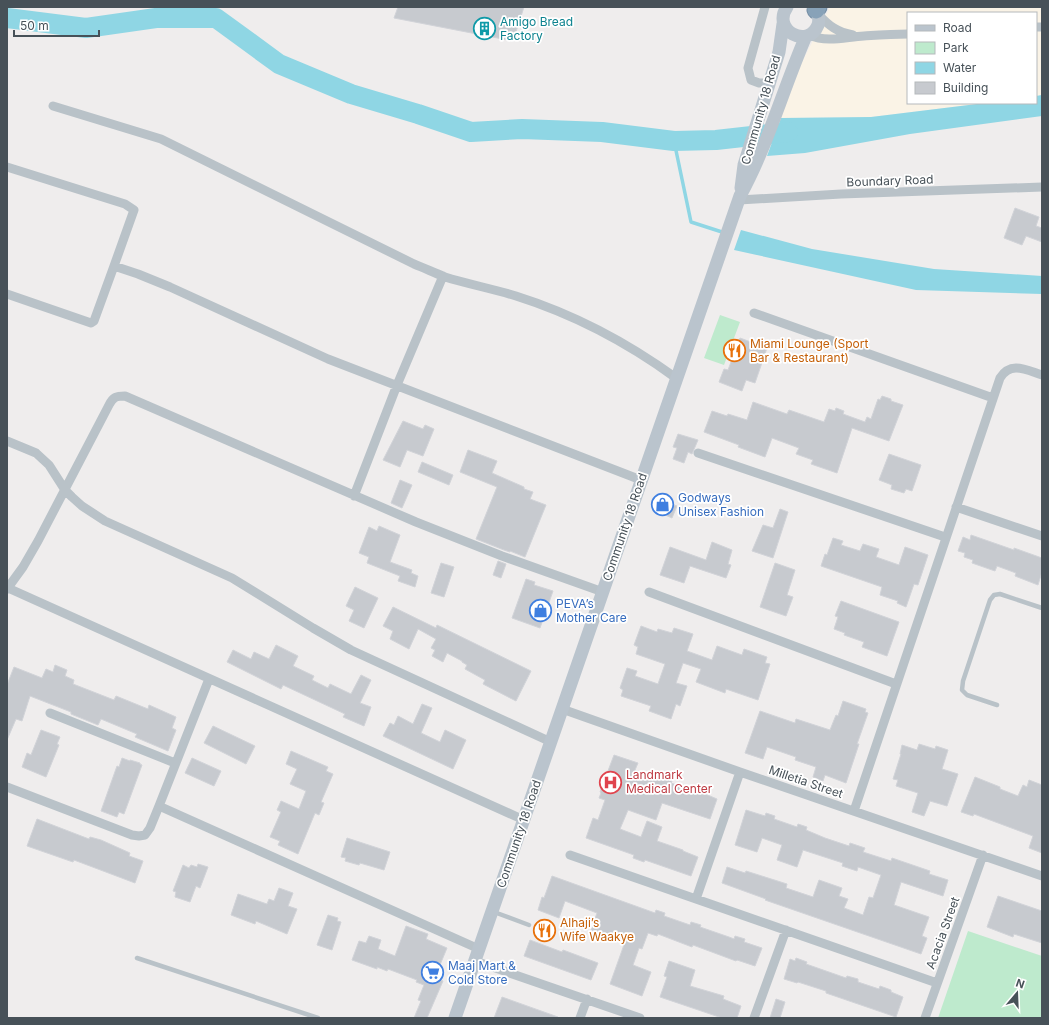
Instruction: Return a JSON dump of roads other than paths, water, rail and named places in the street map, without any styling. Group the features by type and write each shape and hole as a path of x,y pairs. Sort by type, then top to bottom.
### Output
{"main road":[{"name":"Community 18 Road","path":"455,1018 676,378 740,198 749,168 768,88 779,52 784,13 787,7"},
{"name":"Community 18 Road","path":"749,168 782,100 795,62 808,35 816,28 818,23 817,9"},
{"path":"783,24 786,29 794,35 808,35"}],"street":[{"path":"765,7 748,68 751,80 768,88"},
{"path":"817,9 826,23 838,31 863,36"},
{"path":"808,35 827,40 863,36 907,34"},
{"path":"53,106 161,139 380,248 444,276 516,296 576,320 648,357 676,378"},
{"path":"7,167 125,204 134,210 94,321 91,323 7,294"},
{"name":"Boundary Road","path":"740,198 1042,187"},
{"path":"114,266 170,287 328,359 641,480"},
{"path":"354,496 397,385 444,276"},
{"path":"754,313 993,398"},
{"path":"854,811 1000,378 1008,370 1020,368 1042,375"},
{"path":"524,820 7,588 23,567 113,398 125,396 354,496 458,539 603,592"},
{"path":"7,441 36,453 49,465 65,490 82,506 105,521 232,578 351,650 550,742"},
{"path":"698,453 946,537"},
{"path":"956,508 1042,536"},
{"path":"649,592 896,684"},
{"path":"7,787 138,836 145,835 150,828 159,806 209,678"},
{"name":"Milletia Street","path":"562,709 1042,876"},
{"path":"50,713 175,763"},
{"path":"696,899 740,772"},
{"path":"159,806 477,955 586,999 640,1018"},
{"path":"570,855 937,983"},
{"name":"Acacia Street","path":"925,1018 983,855"},
{"path":"754,1018 786,930"},
{"path":"580,1018 586,999"}],"lane":[{"path":"997,705 967,695 962,690 963,681 990,600 994,595 1000,594 1042,608"},
{"path":"492,911 529,925"},
{"path":"137,958 318,1018"}],"water":[{"path":"1042,95 1042,116 910,134 805,153 767,156 781,118 871,117 977,104 1037,104 1037,96"},
{"path":"741,230 812,249 934,269 1042,276 1042,294 916,290 734,250"}],"waterway":[{"path":"7,18 86,28 156,18 216,18 279,64 351,94 471,132 522,129 602,132 674,141 716,140 788,132"},
{"path":"674,141 691,222 722,232"}],"place":[{"name":"Amigo Bread Factory","path":"485,29"},
{"name":"Miami Lounge (Sport Bar & Restaurant)","path":"734,351"},
{"name":"Godways Unisex Fashion","path":"662,505"},
{"name":"PEVA’s Mother Care","path":"541,611"},
{"name":"Landmark Medical Center","path":"611,782"},
{"name":"Alhaji’s Wife Waakye","path":"545,930"},
{"name":"Maaj Mart & Cold Store","path":"433,973"}]}
